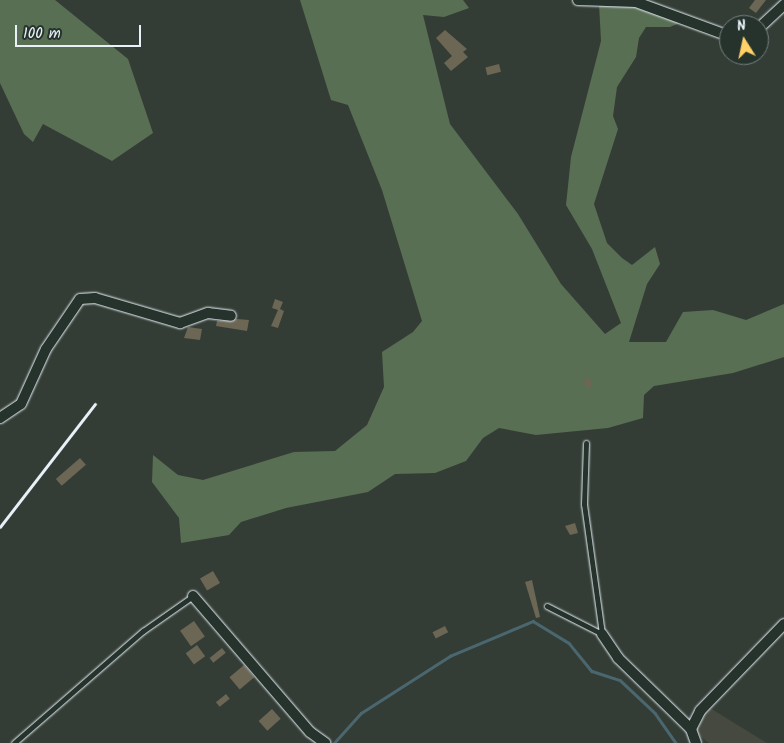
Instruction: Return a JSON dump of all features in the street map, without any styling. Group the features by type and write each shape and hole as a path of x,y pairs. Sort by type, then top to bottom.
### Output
{"street":[{"path":"578,0 636,2 719,32"},
{"path":"769,19 784,5"},
{"path":"0,418 21,404 46,349 80,299 95,298 180,323 208,313 231,316"},
{"path":"193,596 321,741"},
{"path":"691,729 711,699 784,624"},
{"path":"602,634 618,658 654,688 682,725 691,729 696,743"}],"lane":[{"path":"586,443 584,511 602,634"},
{"path":"14,743 143,631 193,596"},
{"path":"547,606 602,634"}],"shaded area":[{"path":"710,708 767,743 709,743 696,733 697,725"}],"green space":[{"path":"0,0 55,0 128,59 153,133 112,161 43,124 33,142 24,134 0,83"},
{"path":"300,0 463,0 469,8 444,17 423,15 450,124 518,214 561,284 605,334 621,323 592,249 566,205 571,157 601,41 599,4 631,4 684,21 670,27 646,27 639,38 636,57 617,87 613,116 618,129 594,204 607,243 622,258 632,265 655,247 660,264 647,284 629,342 666,342 683,312 713,310 746,320 784,304 784,357 733,373 654,386 644,395 643,418 608,428 536,435 499,428 483,438 466,461 435,473 395,474 368,492 286,508 241,522 229,535 181,543 179,518 152,482 153,455 178,475 203,480 294,452 335,451 367,425 384,387 382,352 413,332 422,321 382,190 348,105 331,100"}],"building":[{"path":"755,0 766,0 756,13 749,8"},
{"path":"445,30 467,49 463,52 468,57 451,71 444,63 452,56 436,38"},
{"path":"499,64 501,72 487,75 485,67"},
{"path":"275,299 283,302 280,309 284,311 278,328 271,326 278,310 272,308"},
{"path":"249,320 247,331 216,326 217,321"},
{"path":"188,327 202,329 200,340 184,338"},
{"path":"590,378 592,386 586,388 583,380"},
{"path":"80,458 86,465 62,486 56,479"},
{"path":"575,523 578,533 570,535 565,526"},
{"path":"213,571 220,583 207,591 200,578"},
{"path":"532,580 540,617 536,618 525,582"},
{"path":"194,621 205,637 191,646 180,631"},
{"path":"445,626 448,632 436,639 433,632"},
{"path":"197,645 205,656 194,665 186,653"},
{"path":"222,648 226,653 213,663 210,658"},
{"path":"244,665 254,677 240,689 229,677"},
{"path":"226,694 230,699 220,707 216,702"},
{"path":"272,709 281,719 267,731 259,721"}],"waterway":[{"path":"334,743 361,713 450,656 533,621 569,643 592,671 620,680 655,713 676,743"}],"railway":[{"path":"0,527 95,404"}]}
